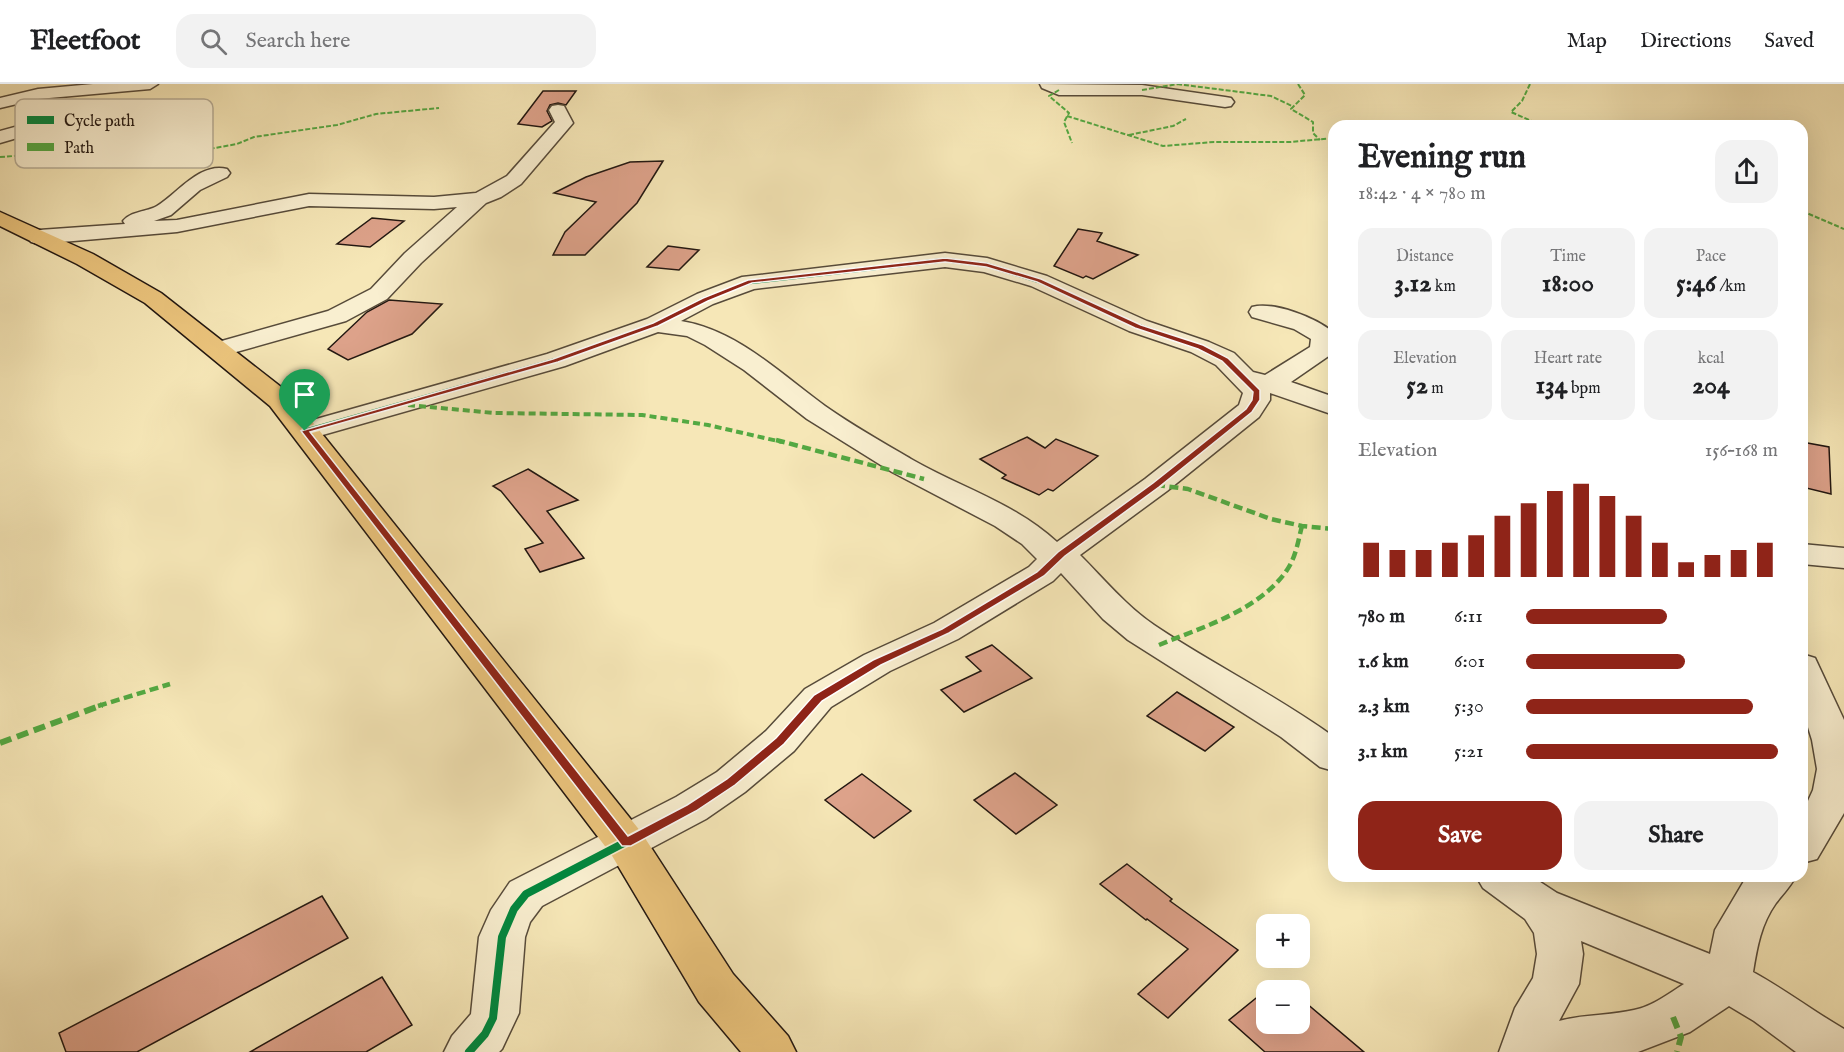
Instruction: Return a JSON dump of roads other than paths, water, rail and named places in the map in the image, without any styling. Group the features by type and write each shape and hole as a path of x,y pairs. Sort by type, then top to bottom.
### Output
{"main road":[{"path":"0,218 93,263 153,298 220,349 280,400 626,843 716,988 771,1052"}],"street":[{"path":"17,99 38,94 150,84"},
{"path":"1048,84 1059,90 1142,90 1225,102"},
{"path":"0,103 15,99"},
{"path":"39,237 177,226 309,200 435,203 479,199 494,193 514,180 537,156 564,123 558,110"},
{"path":"0,137 15,133"},
{"path":"103,231 164,211 193,186 220,173"},
{"path":"220,349 336,316 355,308 379,294 413,258 479,199"},
{"path":"305,431 556,360 656,324 705,299 750,282 850,272 920,261 959,260 987,265 1039,281 1138,326 1200,347 1225,359 1258,381 1328,405"},
{"path":"1258,381 1299,364 1317,355 1324,348 1324,337 1315,329 1302,323 1261,312"},
{"path":"656,324 693,330 714,340 753,364 817,413 902,466 1006,519 1059,557 1140,632 1295,728 1328,753"},
{"path":"469,1052 482,1037 495,1015 501,936 512,910 526,894 691,808 731,782 780,741 818,698 877,663 946,631 1041,574 1059,557 1156,485 1249,411 1256,400 1258,381"},
{"path":"1808,555 1844,558"},
{"path":"1808,680 1831,736 1837,779 1822,826"},
{"path":"1507,882 1541,906 1728,981 1772,1006 1802,1030 1840,1052"},
{"path":"1525,1052 1579,1037 1634,1032 1673,1017 1728,981 1738,930 1762,882"},
{"path":"1525,1052 1539,1008 1556,984 1560,954 1556,931 1541,906"}]}
